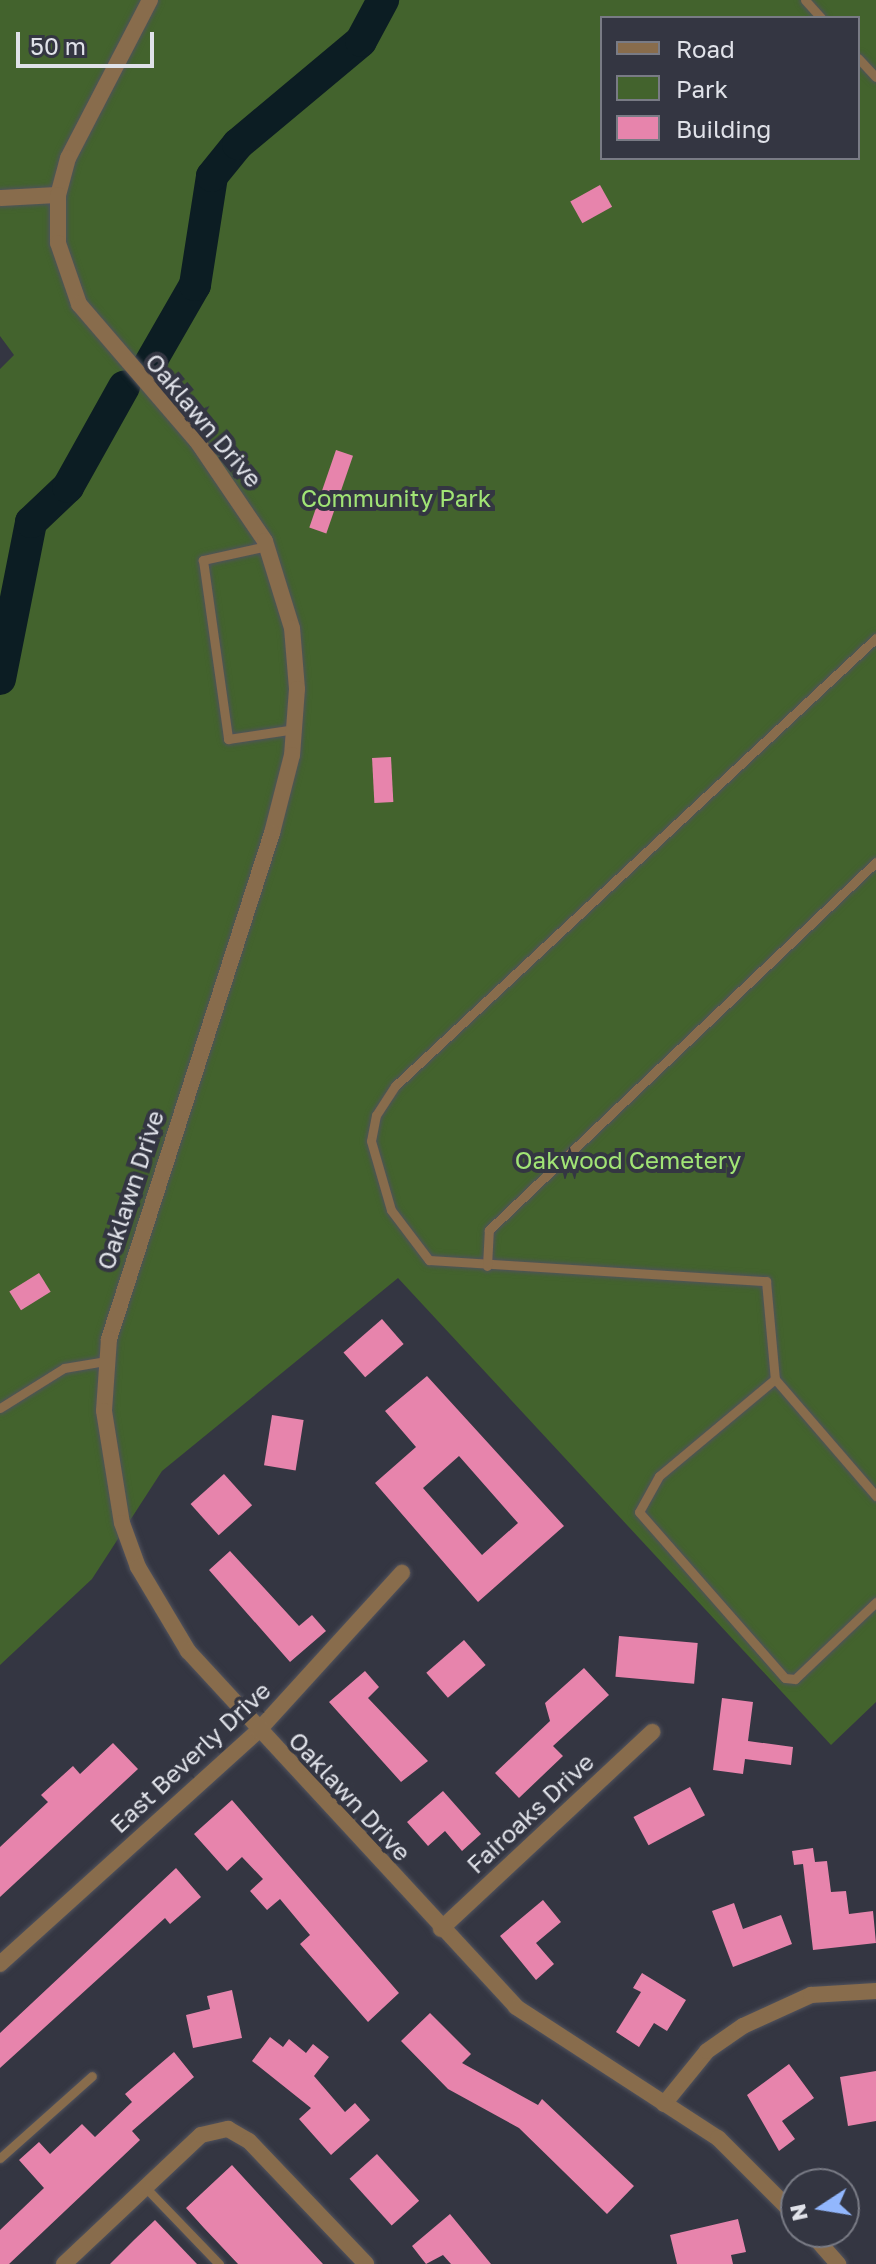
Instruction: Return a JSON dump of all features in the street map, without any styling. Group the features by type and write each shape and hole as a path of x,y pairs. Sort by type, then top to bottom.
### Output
{"street":[{"name":"Oaklawn Drive","path":"150,0 81,129 58,195 58,243 79,304 206,452 267,546 292,628 295,729 272,833 113,1318 106,1361 107,1460 138,1567 188,1651 258,1731 441,1929 544,2030 718,2138 780,2200"},
{"path":"0,198 58,195"},
{"name":"East Beverly Drive","path":"0,1964 258,1731 402,1573"},
{"name":"Fairoaks Drive","path":"441,1929 652,1732"},
{"path":"664,2104 707,2051 743,2026 811,1995 876,1991"},
{"path":"64,2264 201,2135 238,2132 366,2264"},
{"path":"824,2248 838,2264"}],"lane":[{"path":"805,0 819,16"},
{"path":"860,60 876,77"},
{"path":"267,546 203,560 228,739 295,729"},
{"path":"876,638 503,982 395,1086 376,1115 377,1171 405,1237 429,1260 487,1266 760,1276 769,1295 775,1379 876,1496"},
{"path":"487,1266 489,1230 876,862"},
{"path":"0,1408 64,1368 106,1361"},
{"path":"775,1379 645,1490 639,1512 645,1525 785,1678 795,1679 876,1602"},
{"path":"0,2158 92,2076"},
{"path":"145,2187 219,2264"}],"green space":[{"name":"Community Park","path":"0,0 876,0 876,1702 831,1745 398,1278 162,1471 92,1579 0,1665 0,369 14,355 0,336"}],"building":[{"path":"600,185 612,207 582,223 570,201"},
{"path":"336,450 353,456 326,533 309,528"},
{"path":"391,757 393,802 374,803 372,758"},
{"path":"39,1273 51,1292 21,1310 9,1292"},
{"path":"382,1319 404,1344 365,1377 344,1352"},
{"path":"427,1376 564,1526 478,1602 375,1483 416,1447 385,1411","holes":["459,1456 518,1523 482,1555 423,1488"]},
{"path":"272,1415 304,1420 296,1470 264,1465"},
{"path":"224,1474 252,1505 219,1535 191,1504"},
{"path":"230,1551 299,1626 312,1615 326,1631 290,1662 209,1570"},
{"path":"619,1636 698,1643 694,1684 615,1677"},
{"path":"464,1640 486,1665 448,1698 426,1673"},
{"path":"584,1668 609,1695 553,1746 563,1756 519,1798 495,1773 550,1721 545,1703"},
{"path":"365,1671 379,1687 368,1698 428,1761 401,1782 329,1702"},
{"path":"722,1698 753,1702 748,1741 793,1747 791,1765 745,1759 743,1774 713,1770"},
{"path":"113,1743 138,1769 0,1897 0,1847 48,1802 41,1795 73,1766 80,1774"},
{"path":"690,1787 705,1815 649,1845 633,1817"},
{"path":"443,1791 481,1834 462,1851 445,1831 428,1846 407,1822"},
{"path":"232,1800 399,1993 368,2022 300,1944 310,1935 280,1899 267,1910 250,1891 263,1879 242,1857 227,1871 194,1834"},
{"path":"813,1848 815,1862 827,1861 831,1892 846,1891 849,1914 873,1911 876,1943 813,1950 803,1864 794,1865 792,1851"},
{"path":"176,1868 201,1897 170,1924 165,1918 0,2068 0,2033"},
{"path":"543,1900 561,1922 536,1943 554,1964 536,1980 500,1936"},
{"path":"734,1903 743,1929 781,1915 792,1944 733,1967 712,1911"},
{"path":"642,1973 686,2000 667,2031 654,2023 639,2047 616,2032 641,1992 633,1988"},
{"path":"232,1990 242,2038 193,2048 186,2015 210,2009 207,1996"},
{"path":"430,2013 471,2054 462,2063 538,2105 542,2099 634,2186 607,2214 519,2128 448,2089 401,2041"},
{"path":"270,2037 283,2047 289,2039 306,2053 313,2044 329,2057 314,2076 345,2112 355,2103 370,2120 331,2155 299,2119 311,2108 252,2061"},
{"path":"174,2052 194,2077 132,2131 140,2140 9,2264 0,2264 0,2230 44,2188 19,2160 39,2142 50,2154 82,2124 95,2137 132,2102 125,2094"},
{"path":"789,2064 814,2098 782,2121 795,2139 779,2151 747,2095"},
{"path":"876,2071 876,2121 848,2126 840,2077"},
{"path":"377,2154 419,2201 392,2226 350,2179"},
{"path":"232,2165 323,2264 238,2264 204,2228 186,2208"},
{"path":"450,2214 491,2264 451,2264 443,2255 426,2264 412,2246"},
{"path":"738,2219 746,2252 731,2255 733,2264 677,2264 670,2235"},
{"path":"155,2220 197,2264 110,2264 134,2240"}],"waterway":[{"path":"149,365 195,285 212,176 238,144 361,41 383,0"},
{"path":"0,679 31,522 68,487 124,387"}],"park label":[{"name":"Oakwood Cemetery","path":"628,1160"}]}
